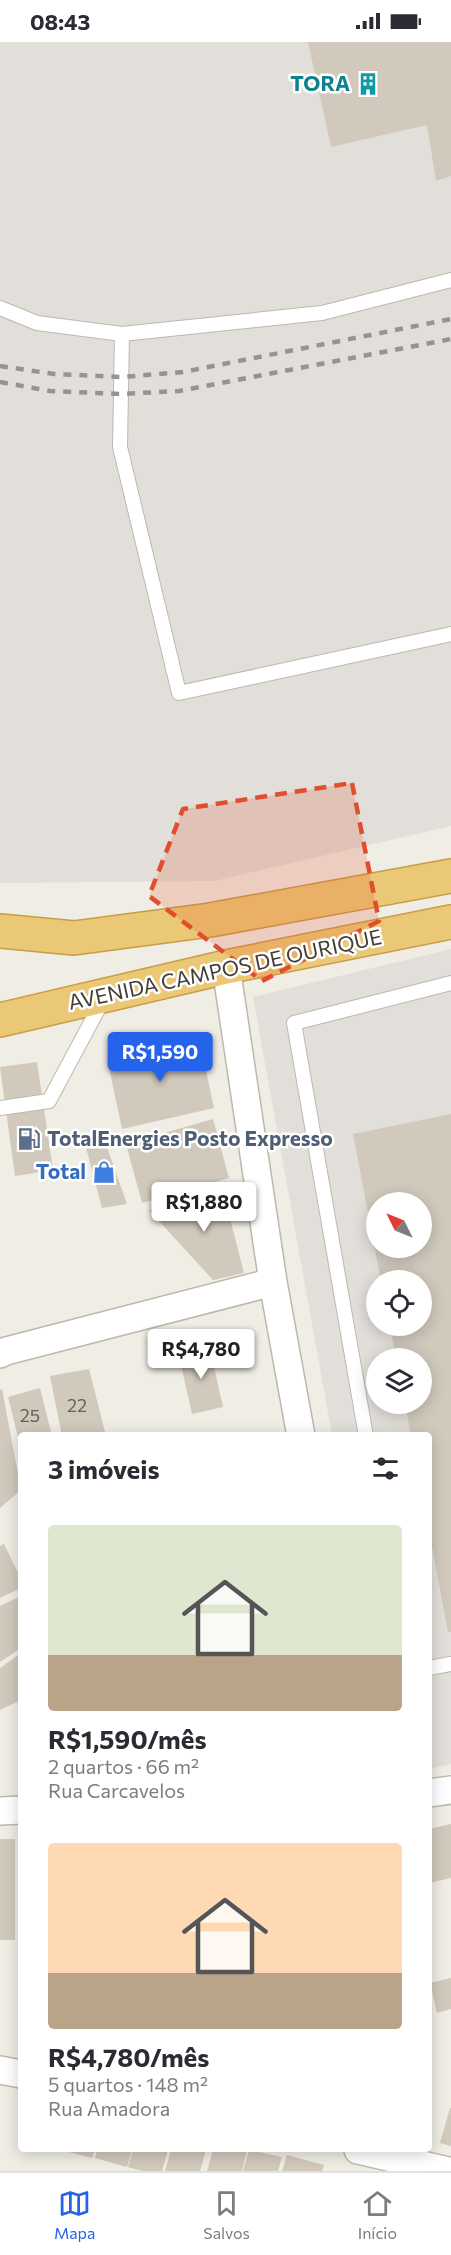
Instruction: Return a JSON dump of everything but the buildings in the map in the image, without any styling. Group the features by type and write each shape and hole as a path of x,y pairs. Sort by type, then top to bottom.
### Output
{"highway":[{"path":"0,931 74,938 210,920 451,876"},
{"name":"AVENIDA CAMPOS DE OURIQUE","path":"0,1020 225,967 451,922"}],"street":[{"path":"225,967 273,1282 300,1432"},
{"path":"0,1354 273,1282"},
{"path":"432,1793 451,1790"},
{"path":"0,1811 18,1810"},
{"path":"0,2070 18,2073"},
{"path":"367,2152 448,2171"}],"lane":[{"path":"0,308 37,323 122,334 322,313 451,280"},
{"path":"122,334 120,447 179,693 451,634"},
{"path":"365,1432 294,1023 451,983"},
{"path":"0,1108 49,1101 105,996"},
{"path":"432,1667 451,1664"}],"highlighted area":[{"path":"352,783 379,921 262,981 149,896 183,809"}],"shaded area":[{"path":"0,42 451,42 451,826 214,881 0,883"},
{"path":"451,949 451,1764 432,1768 432,1432 331,1432 253,997"}],"railway":[{"path":"0,366 54,374 122,377 183,372 451,319"},
{"path":"0,382 50,391 121,394 179,391 451,339"}],"place":[{"name":"TORA","path":"368,84"},
{"name":"TotalEnergies Posto Expresso","path":"29,1139"},
{"name":"Total","path":"104,1172"}]}
